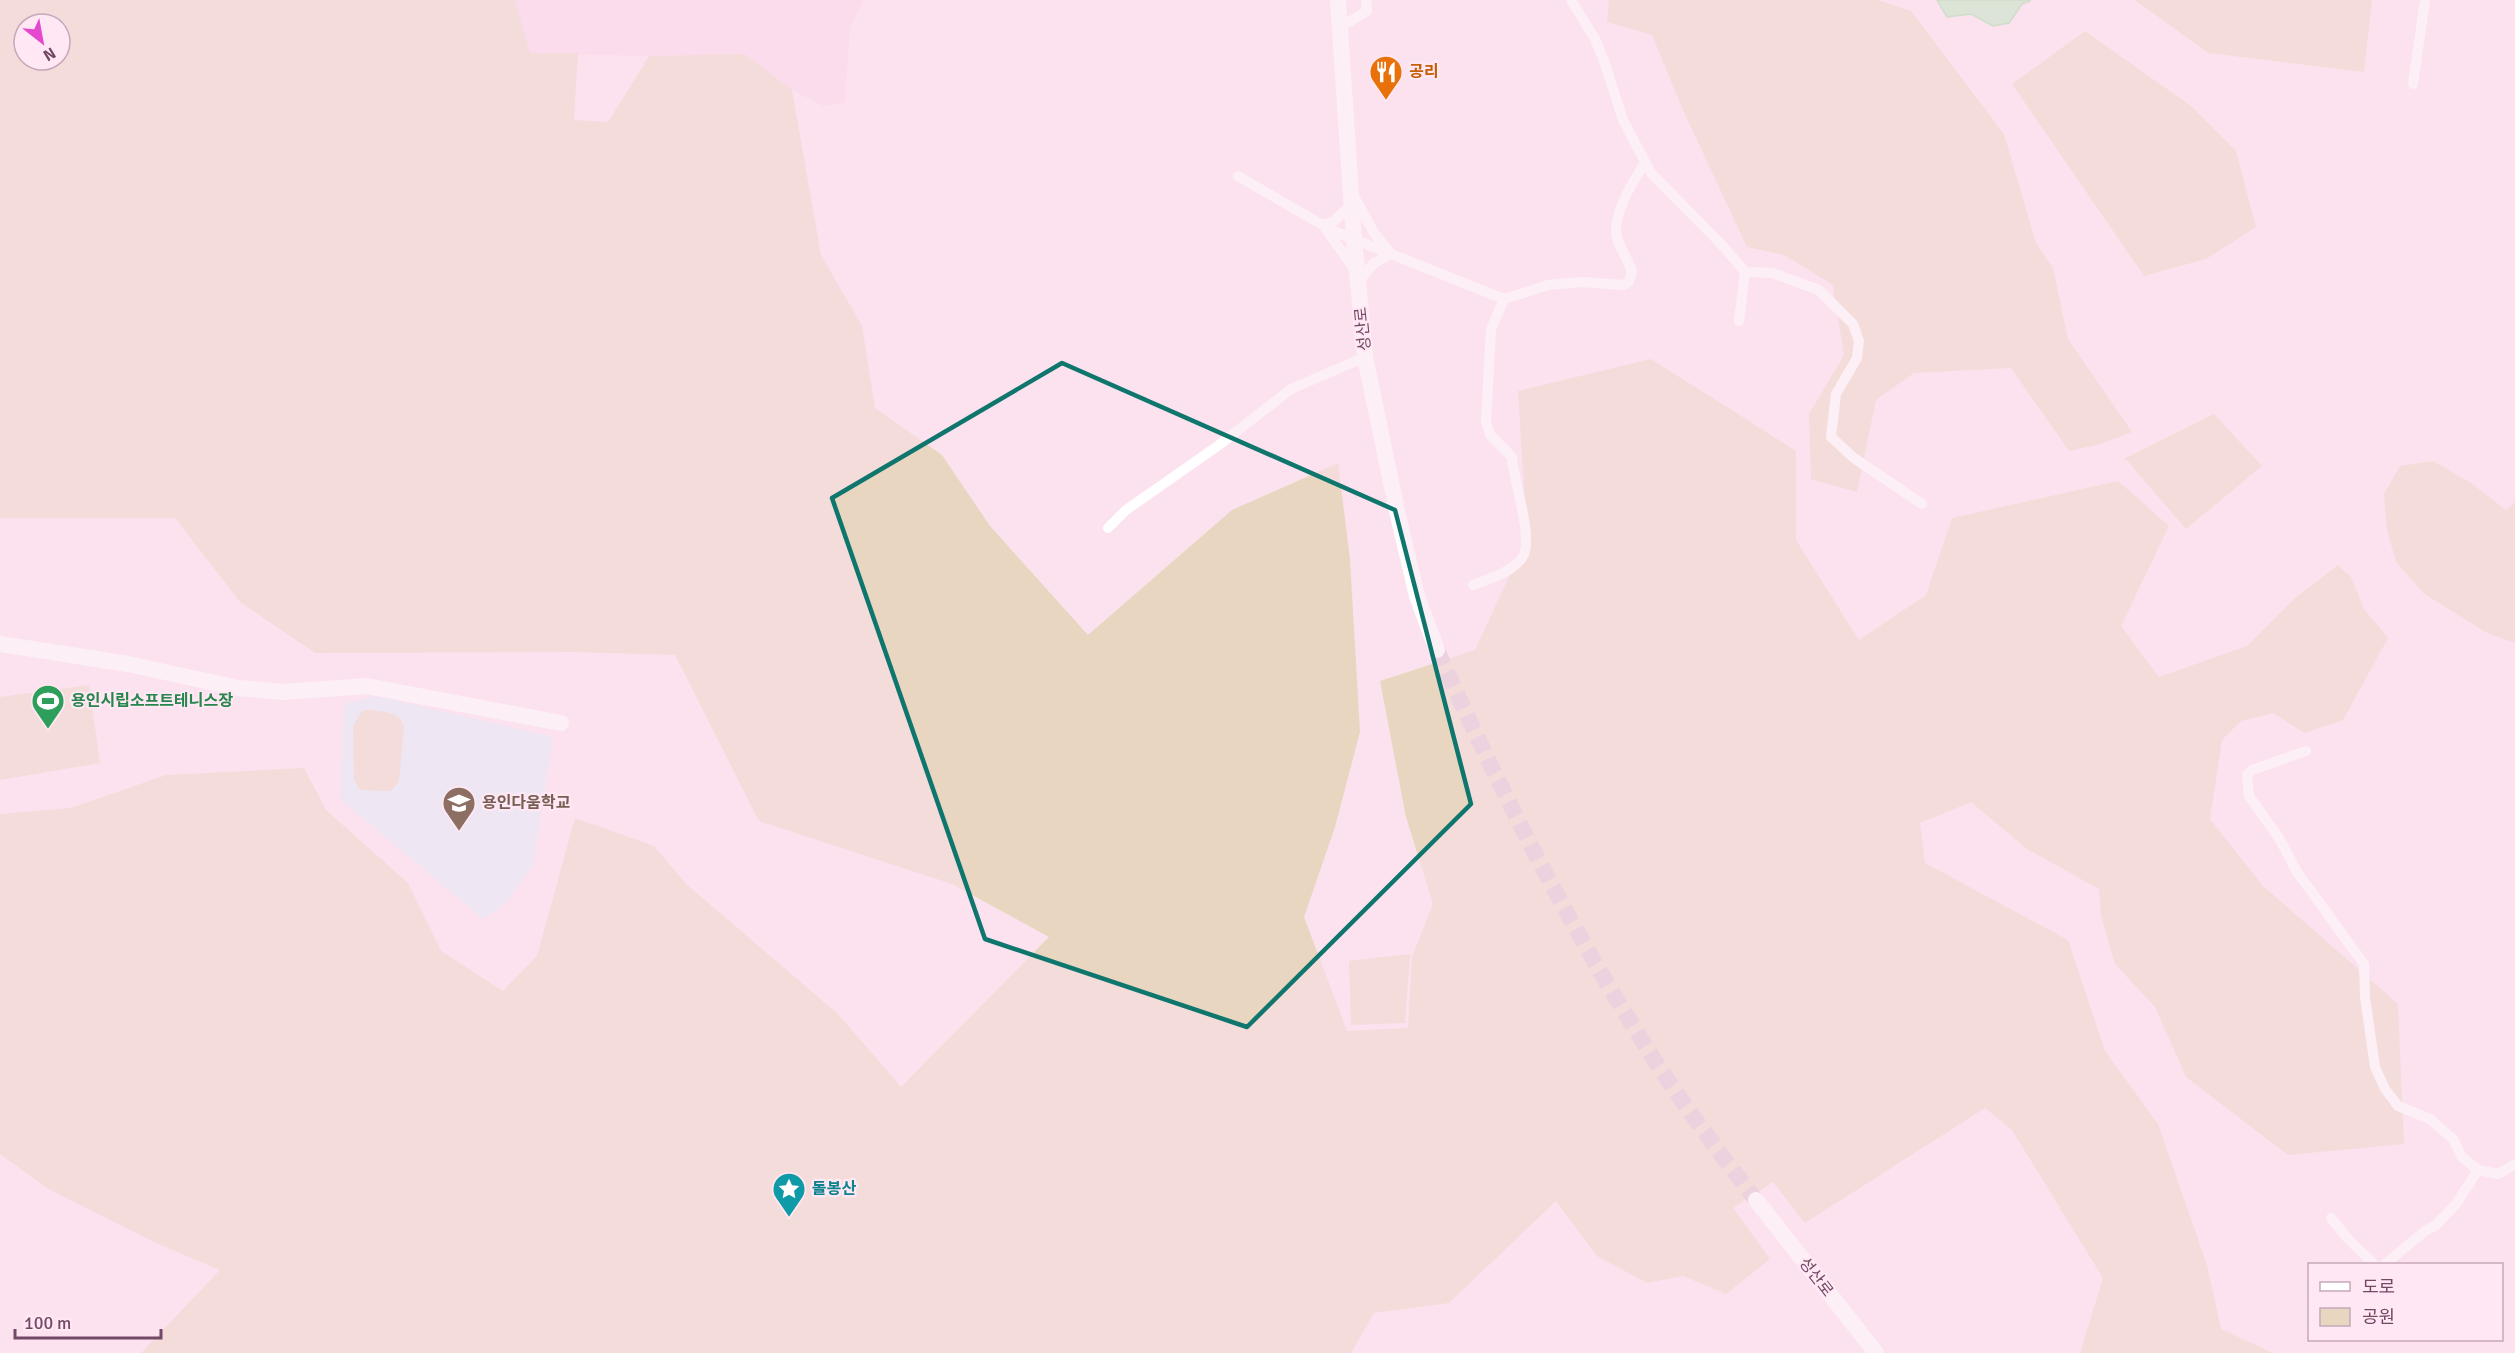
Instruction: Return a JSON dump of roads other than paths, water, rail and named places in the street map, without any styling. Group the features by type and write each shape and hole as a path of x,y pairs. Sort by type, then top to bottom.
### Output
{"main road":[{"name":"성산로","path":"1338,0 1354,239 1365,357 1397,511 1418,596 1437,650"},
{"path":"0,644 128,663 238,688 284,692 367,686 561,723"},
{"name":"성산로","path":"1756,1200 1876,1353"}],"street":[{"path":"1341,27 1367,11 1366,0"},
{"path":"1571,0 1595,39 1623,120 1651,173 1716,238 1745,272 1772,273 1819,290 1853,324 1859,341 1857,358 1836,394 1831,436 1854,458 1922,504"},
{"path":"2414,84 2425,0"},
{"path":"1238,176 1323,225 1504,299 1548,285 1581,282 1623,285 1629,282 1632,271 1617,240 1616,228 1619,213 1633,182 1645,163"},
{"path":"1323,225 1334,221 1352,197 1374,233 1391,254"},
{"path":"1323,225 1358,279 1374,263 1391,254"},
{"path":"1739,321 1745,272"},
{"path":"1473,585 1509,569 1522,558 1526,549 1527,538 1512,474 1512,457 1490,435 1486,421 1491,329 1504,299"},
{"path":"1108,528 1126,510 1219,445 1291,389 1365,357"},
{"path":"2306,751 2252,770 2247,775 2249,796 2279,838 2297,872 2364,964 2365,997 2375,1067 2385,1089 2398,1106 2430,1119 2453,1139 2462,1157 2478,1170 2498,1174 2515,1164"},
{"path":"2386,1263 2425,1231 2436,1225 2456,1204 2478,1170"},
{"path":"2331,1218 2348,1239 2373,1263"}],"tunnel":[{"path":"1437,650 1512,809 1596,964 1669,1082 1756,1200"}],"place":[{"name":"공리","path":"1386,101"},
{"name":"용인시립소프트테니스장","path":"48,730"},
{"name":"용인다움학교","path":"459,832"},
{"name":"돌봉산","path":"789,1218"}]}
